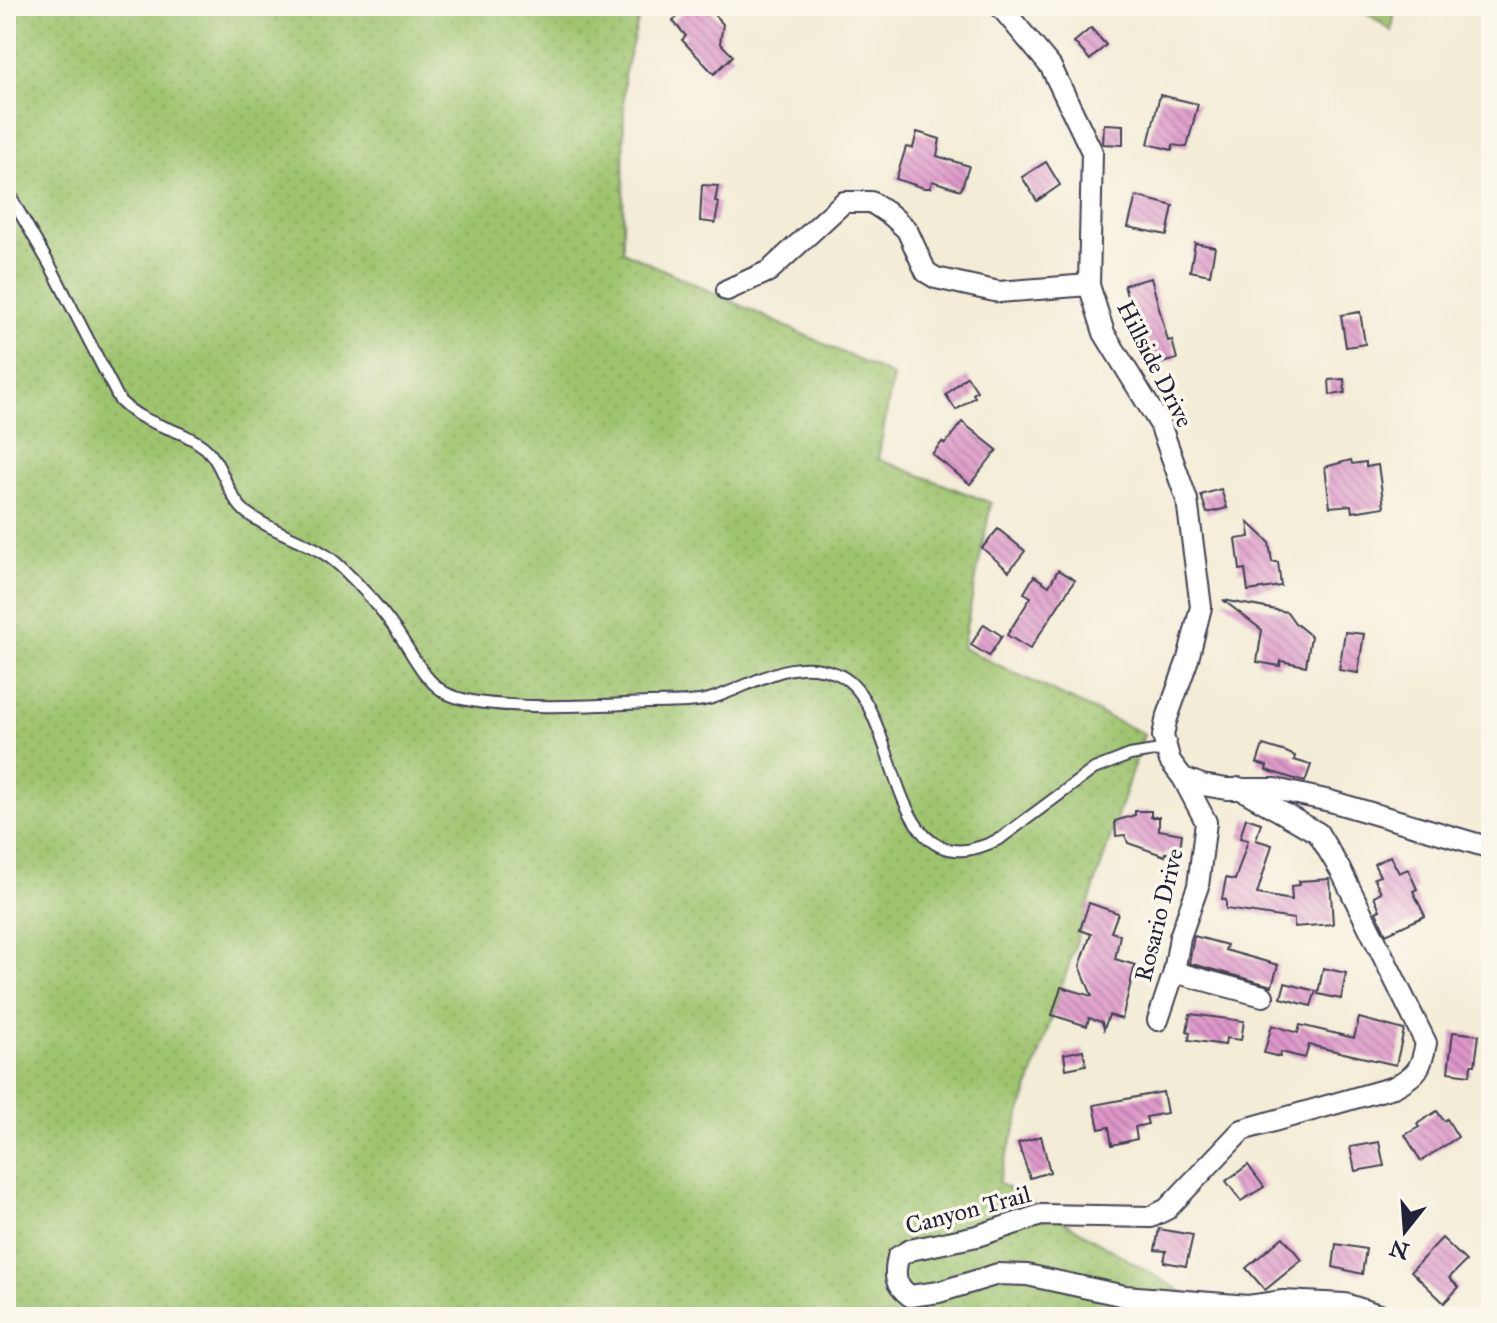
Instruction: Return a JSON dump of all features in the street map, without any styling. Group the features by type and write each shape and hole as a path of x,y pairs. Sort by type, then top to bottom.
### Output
{"street":[{"name":"Hillside Drive","path":"1000,6 1051,67 1092,152 1089,285 1104,333 1160,424 1187,500 1201,607 1188,659 1166,721 1163,736 1166,749"},
{"path":"727,290 769,271 844,202 871,202 892,216 907,230 926,272 936,278 999,292 1089,285"},
{"path":"1166,749 1170,761 1183,778 1202,785 1275,789 1330,801 1491,848"},
{"name":"Rosario Drive","path":"1158,1020 1174,972 1180,937 1198,886 1206,822 1183,778"},
{"name":"Canyon Trail","path":"1239,788 1318,833 1349,887 1426,1043 1422,1063 1414,1076 1394,1087 1242,1130 1167,1209 1151,1217 1041,1215 977,1236 910,1250 898,1257 894,1276 899,1288 910,1296 939,1292 998,1274 1013,1274 1125,1296 1248,1306 1283,1301 1345,1304 1385,1317"},
{"path":"1174,972 1263,996"}],"lane":[{"path":"6,181 13,201 120,401 133,414 202,446 212,455 245,511 268,527 314,548 339,565 396,629 421,669 445,692 472,701 501,705 635,704 705,700 769,673 795,668 819,668 838,673 853,683 868,706 894,780 912,817 928,838 958,851 984,847 1001,838 1094,769 1130,755 1166,749"}],"green space":[{"path":"6,6 642,6 624,75 623,251 893,376 878,459 991,503 962,648 1144,734 998,1182 1224,1317 6,1317"},
{"path":"1357,6 1395,6 1392,31"}],"building":[{"path":"689,6 706,6 723,24 720,43 733,56 714,74 682,40 686,36 673,21"},
{"path":"1091,28 1106,45 1090,60 1074,42"},
{"path":"1160,95 1198,104 1187,147 1173,145 1172,150 1148,144"},
{"path":"1104,124 1123,125 1123,145 1103,144"},
{"path":"917,132 940,139 937,156 969,166 961,190 932,181 930,188 924,188 896,179 906,147 913,148"},
{"path":"1046,162 1060,185 1037,201 1022,177"},
{"path":"702,185 718,186 715,223 700,221"},
{"path":"1136,196 1173,206 1167,235 1128,227"},
{"path":"1195,243 1215,247 1210,275 1190,271"},
{"path":"1151,278 1168,341 1172,340 1177,359 1146,367 1124,285"},
{"path":"1360,312 1365,344 1346,347 1341,315"},
{"path":"967,376 977,391 973,394 975,397 956,410 946,395"},
{"path":"1344,379 1345,393 1330,395 1329,380"},
{"path":"962,422 997,450 970,484 932,454 942,442 945,444"},
{"path":"1351,460 1352,464 1366,462 1366,467 1378,465 1384,507 1352,512 1351,505 1330,507 1325,467"},
{"path":"1221,489 1227,508 1207,513 1201,495"},
{"path":"1248,522 1269,542 1272,562 1278,562 1281,586 1248,591 1245,569 1240,570 1236,539 1250,537"},
{"path":"998,529 1025,551 1009,571 982,548"},
{"path":"1058,570 1075,580 1030,649 1007,635 1031,597 1024,593 1034,576 1049,586"},
{"path":"1223,600 1287,612 1311,636 1306,666 1281,661 1280,666 1257,662 1262,630"},
{"path":"984,624 1002,636 989,656 971,645"},
{"path":"1345,632 1364,634 1358,673 1339,670"},
{"path":"1263,745 1311,765 1305,782 1266,770 1267,766 1257,763"},
{"path":"1135,811 1151,811 1151,817 1159,817 1159,830 1182,834 1179,855 1165,853 1165,856 1128,843 1125,835 1116,836 1115,821 1135,815"},
{"path":"1246,818 1261,823 1256,840 1272,845 1257,894 1292,900 1291,886 1300,885 1299,881 1330,879 1333,924 1294,927 1294,919 1226,909 1226,900 1222,899 1226,878 1235,880 1248,840 1240,838"},
{"path":"1390,856 1399,873 1408,869 1417,889 1413,891 1425,916 1386,934 1376,912 1380,910 1374,896 1381,892 1374,878 1380,876 1374,864"},
{"path":"1089,903 1118,913 1111,932 1120,935 1115,959 1135,965 1122,1019 1109,1015 1104,1029 1102,1022 1089,1018 1087,1026 1052,1015 1061,987 1092,996 1080,966 1091,934 1080,930"},
{"path":"1194,936 1227,945 1225,950 1278,965 1272,986 1189,963"},
{"path":"1323,968 1346,973 1341,999 1318,994"},
{"path":"1285,983 1316,991 1311,1006 1281,998"},
{"path":"1190,1014 1244,1021 1241,1040 1226,1038 1225,1045 1189,1040"},
{"path":"1359,1018 1404,1030 1396,1065 1309,1045 1305,1058 1281,1052 1280,1057 1264,1053 1272,1025 1298,1033 1300,1025 1354,1038"},
{"path":"1453,1032 1479,1035 1475,1065 1471,1065 1470,1075 1448,1072"},
{"path":"1083,1050 1086,1065 1066,1069 1064,1054"},
{"path":"1163,1092 1167,1113 1146,1117 1148,1124 1135,1127 1137,1139 1112,1145 1109,1127 1099,1129 1094,1105"},
{"path":"1437,1111 1444,1121 1447,1119 1458,1137 1421,1161 1405,1135"},
{"path":"1041,1136 1050,1172 1030,1178 1018,1143"},
{"path":"1379,1142 1384,1166 1355,1171 1350,1147"},
{"path":"1248,1165 1264,1187 1241,1201 1226,1181"},
{"path":"1159,1229 1193,1235 1186,1266 1164,1262 1166,1251 1155,1250"},
{"path":"1283,1237 1302,1260 1265,1290 1246,1268"},
{"path":"1442,1238 1466,1261 1449,1278 1459,1287 1444,1303 1411,1271"},
{"path":"1336,1244 1366,1249 1362,1274 1333,1267"}]}
